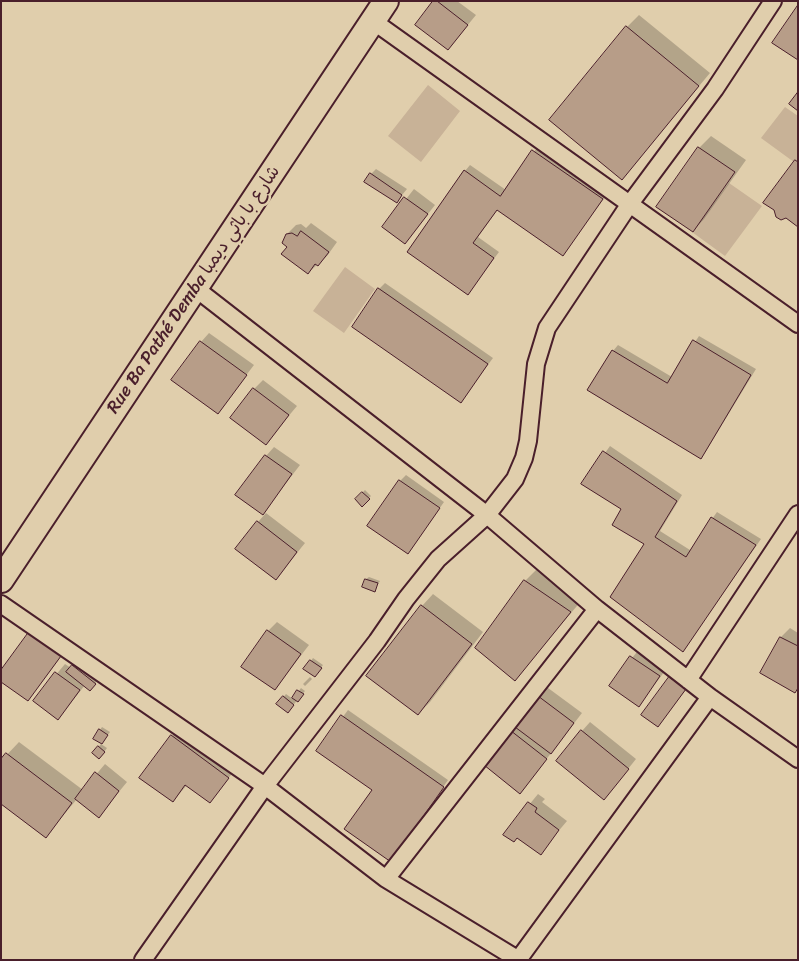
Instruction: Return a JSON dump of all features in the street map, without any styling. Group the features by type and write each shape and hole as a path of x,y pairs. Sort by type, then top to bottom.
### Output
{"street":[{"name":"Rue Ba Pathé Demba شارع با باثي ديمبا","path":"1,580 386,1"},
{"path":"143,960 265,786 438,559 487,515 515,479 524,458 528,441 536,364 547,328 629,205 715,88 773,1"},
{"path":"373,21 798,324"},
{"path":"195,288 487,515 597,609 688,680 798,758"},
{"path":"688,680 798,514"},
{"path":"1,604 265,786 386,879 519,960 710,697"},
{"path":"386,879 597,609"}],"shaded area":[{"path":"428,85 460,111 421,162 388,136"},
{"path":"785,107 798,116 798,165 761,138"},
{"path":"729,183 762,206 725,256 692,232"},
{"path":"345,267 375,289 344,333 313,311"}],"building":[{"path":"433,1 437,1 468,25 448,50 415,25"},
{"path":"798,5 798,60 772,43"},
{"path":"626,26 699,86 622,180 549,120"},
{"path":"798,92 798,111 789,104"},
{"path":"698,147 735,172 693,232 656,207"},
{"path":"532,150 603,199 563,256 497,210 473,243 494,258 468,295 407,252 464,170 500,196"},
{"path":"795,160 798,162 798,227 786,218 781,220 776,217 774,210 763,203"},
{"path":"370,173 402,195 397,203 364,182"},
{"path":"404,197 428,214 405,244 382,227"},
{"path":"301,231 329,252 318,266 315,264 308,274 281,254 287,247 282,243 286,234 292,233 297,236"},
{"path":"378,288 488,364 461,403 352,327"},
{"path":"693,340 751,375 701,459 587,390 612,350 667,383"},
{"path":"200,341 247,375 218,414 171,380"},
{"path":"253,388 289,415 266,445 230,418"},
{"path":"603,451 677,501 655,537 686,557 711,517 756,545 683,652 610,597 644,544 612,525 621,509 581,484"},
{"path":"265,455 292,474 263,515 235,495"},
{"path":"399,480 440,508 408,554 367,526"},
{"path":"362,492 370,499 362,507 355,499"},
{"path":"257,521 297,552 276,580 235,549"},
{"path":"365,579 378,583 375,592 362,587"},
{"path":"524,580 571,612 515,681 475,648"},
{"path":"421,605 472,644 418,715 366,676"},
{"path":"267,630 301,654 275,690 241,667"},
{"path":"29,632 61,656 28,701 1,682 1,670"},
{"path":"780,637 798,646 798,688 795,693 760,673"},
{"path":"630,656 660,676 639,707 609,686"},
{"path":"310,660 322,668 315,677 303,669"},
{"path":"72,665 96,684 90,691 66,672"},
{"path":"55,672 80,690 58,720 33,701"},
{"path":"669,677 686,689 658,727 641,715"},
{"path":"297,690 304,694 298,702 292,698"},
{"path":"534,693 574,723 551,754 511,724"},
{"path":"283,696 294,705 288,713 276,704"},
{"path":"341,715 444,787 391,862 344,829 372,790 316,751"},
{"path":"506,727 547,759 520,794 479,761"},
{"path":"99,729 108,735 102,744 93,739"},
{"path":"581,730 629,769 604,800 556,761"},
{"path":"171,735 229,778 210,803 185,785 173,802 139,778"},
{"path":"98,746 105,752 99,759 92,753"},
{"path":"6,753 72,803 46,838 1,804 1,759"},
{"path":"95,772 119,791 99,818 75,799"},
{"path":"528,802 537,808 535,812 559,830 541,855 517,838 514,842 503,835"}]}
